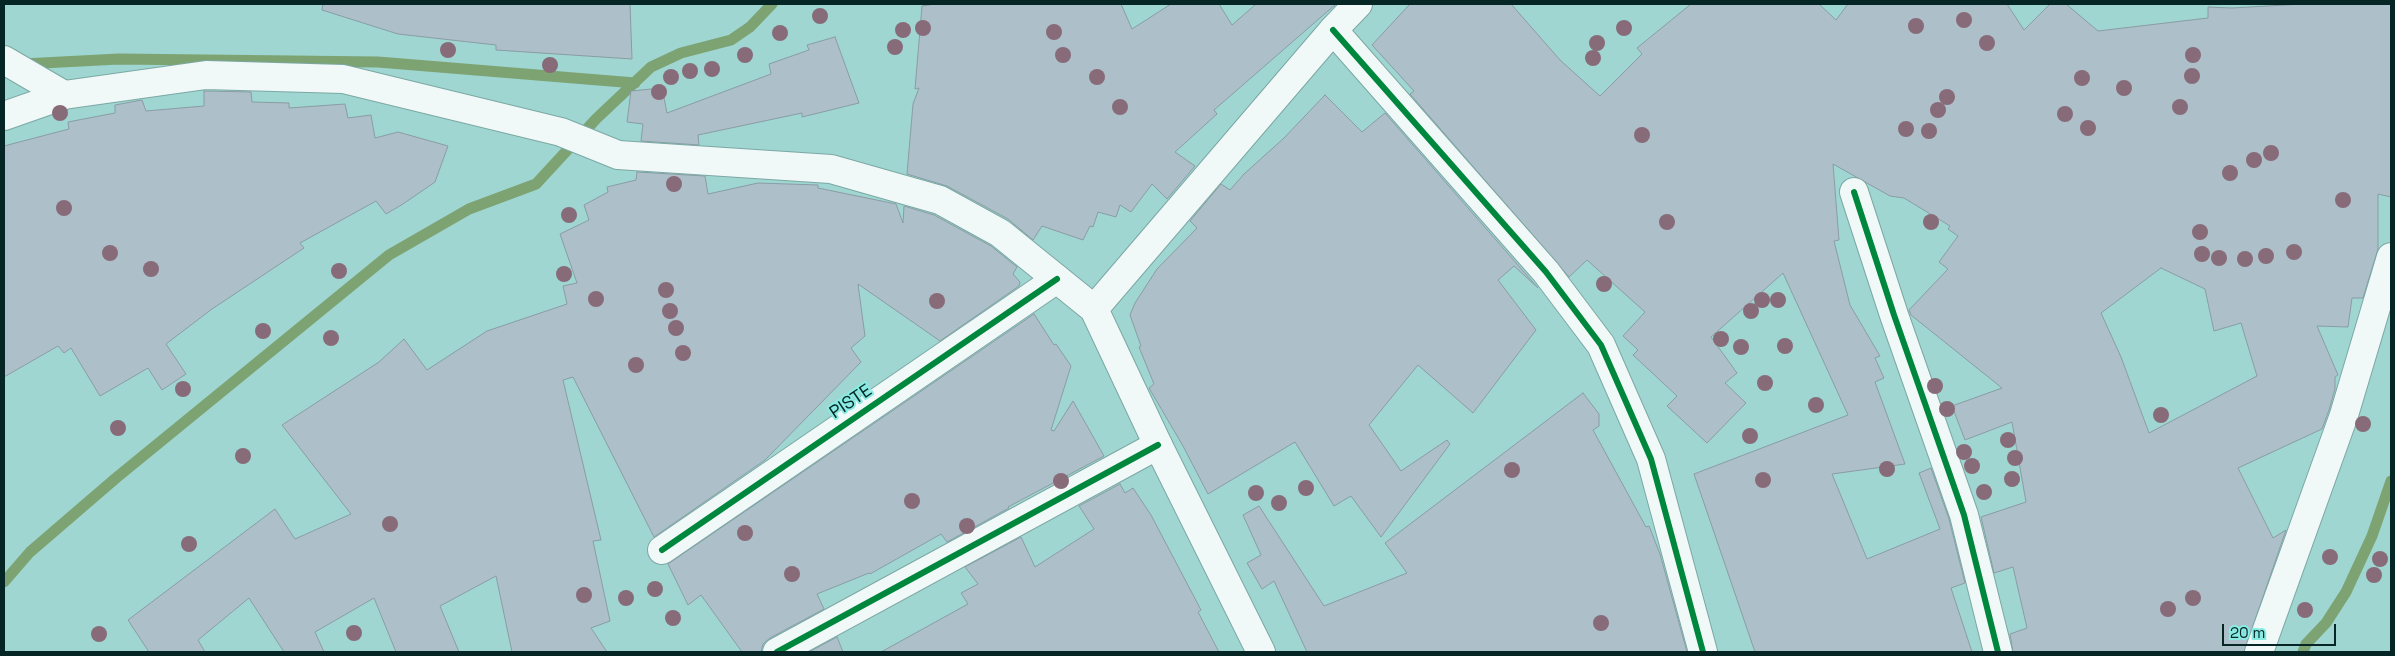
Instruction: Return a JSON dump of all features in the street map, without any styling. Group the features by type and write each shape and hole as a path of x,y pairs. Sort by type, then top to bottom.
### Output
{"street":[{"path":"1094,309 1333,30 1358,4"},
{"path":"1333,30 1546,272 1601,345 1651,459 1703,652"},
{"path":"4,60 64,95"},
{"path":"4,116 64,95 206,75 344,79 561,132 618,154 831,169 940,200 1000,233 1094,309 1158,445 1261,652"},
{"path":"1854,192 1894,315 1964,515 1998,652"},
{"path":"2259,652 2344,416 2391,257"},
{"name":"PISTE","path":"662,550 1057,279"},
{"path":"777,652 1158,445"}],"building":[{"path":"323,4 630,4 632,59 496,50 496,45 398,34 322,10"},
{"path":"935,4 1121,4 1132,29 1171,4 1219,4 1232,25 1256,4 1336,4 1214,110 1217,114 1175,152 1195,166 1167,199 1152,184 1131,212 1120,205 1116,217 1098,212 1093,227 1090,226 1083,240 1042,226 1033,240 1008,219 947,186 907,174 913,104 919,88 915,89 922,6"},
{"path":"1410,4 1511,4 1560,60 1600,96 1642,54 1637,48 1691,4 1819,4 1836,20 1848,4 2007,4 2024,30 2050,4 2066,4 2098,31 2208,18 2208,7 2391,4 2391,197 2378,194 2378,249 2363,298 2352,298 2348,327 2317,326 2338,375 2335,377 2335,389 2329,410 2322,429 2238,468 2273,538 2286,530 2244,652 2013,652 2010,634 2027,628 2013,567 1994,573 1981,517 2026,502 2012,422 1965,440 1952,406 2002,388 1911,315 1909,310 1948,269 1939,262 1958,236 1948,229 1950,226 1904,198 1890,196 1833,164 1839,240 1834,241 1850,305 1880,356 1875,358 1884,378 1875,382 1905,464 1832,474 1867,559 1940,529 1919,473 1931,468 1949,519 1965,583 1951,588 1972,652 1755,652 1694,474 1848,415 1783,273 1711,337 1737,373 1725,383 1746,403 1707,443 1667,406 1677,396 1633,355 1638,350 1623,336 1645,312 1587,260 1569,277 1410,94 1414,91 1372,45","holes":["2161,268 2205,289 2214,331 2241,323 2257,376 2149,433 2121,357 2101,313"]},
{"path":"835,37 859,103 802,117 802,113 698,135 699,145 641,141 643,124 627,122 631,91 662,88 667,113 771,74 769,64 809,50 807,45"},
{"path":"204,91 251,92 252,102 289,103 289,108 345,104 348,118 371,115 375,138 398,132 448,146 435,182 386,214 376,201 300,243 304,248 212,309 166,344 186,374 162,390 148,368 100,396 71,348 64,353 58,346 4,377 4,146 69,129 68,122 115,113 115,105 142,100 146,111 204,106"},
{"path":"1325,95 1362,132 1385,113 1538,288 1514,266 1498,280 1536,330 1473,413 1418,365 1369,425 1401,471 1447,440 1450,444 1381,537 1351,496 1334,506 1295,442 1208,494 1183,446 1149,388 1154,384 1139,347 1141,346 1130,315 1135,303 1157,269 1197,228 1190,221 1221,184 1230,190"},
{"path":"637,172 705,176 708,194 758,183 818,185 818,188 896,204 903,223 904,206 934,215 991,246 1017,267 1013,274 1020,282 1019,286 940,341 858,284 865,336 851,348 861,362 765,460 654,537 573,377 563,380 601,540 593,541 610,621 591,628 607,652 512,652 496,576 440,606 459,652 396,652 374,598 315,632 324,652 284,652 249,598 198,640 205,652 149,652 128,620 275,509 295,539 351,514 282,425 379,362 404,339 427,370 487,331 567,304 563,286 577,283 560,234 589,220 584,205 608,192 607,187 636,180"},
{"path":"1034,314 1054,345 1056,344 1071,366 1051,430 1054,431 1073,401 1104,456 947,542 941,534 870,574 817,594 824,609 770,638 763,644 761,652 742,652 701,595 688,605 668,564"},
{"path":"1583,393 1599,414 1599,426 1593,430 1646,527 1649,526 1660,554 1687,652 1307,652 1274,581 1262,589 1247,563 1261,555 1243,515 1259,506 1324,606 1407,573 1385,543"},
{"path":"1120,484 1125,493 1133,488 1151,515 1201,610 1198,612 1219,652 881,652 968,604 961,593 978,584 965,567 1021,537 1035,567 1094,529 1079,506"},
{"path":"837,637 843,652 809,652"}],"waterway":[{"path":"4,582 30,552 116,478 389,255 469,209 536,184 596,119 651,67 681,53 731,40 750,27 772,4"},
{"path":"23,64 119,59 378,62 635,83"},
{"path":"2303,652 2306,644 2326,623 2346,592 2372,536 2391,481"}],"cycle path":[{"path":"1333,30 1546,272 1601,345 1651,459 1703,652"},
{"path":"1854,192 1894,315 1964,515 1998,652"},
{"path":"662,550 1057,279"},
{"path":"777,652 1158,445"}]}
